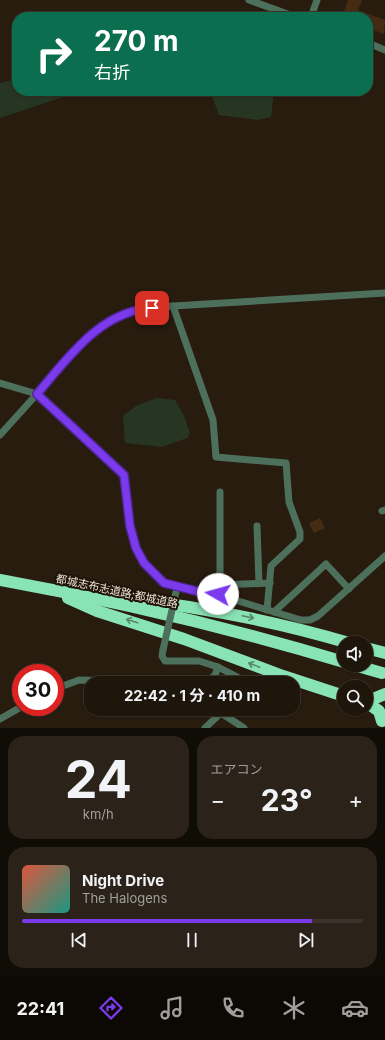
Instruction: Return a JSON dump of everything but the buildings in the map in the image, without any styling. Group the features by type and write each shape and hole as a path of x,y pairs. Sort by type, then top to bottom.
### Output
{"highway":[{"name":"都城志布志道路;都城道路","path":"0,580 214,625 337,660"},
{"path":"57,591 206,609 277,623 337,640"},
{"path":"57,591 76,602 97,611 178,637 283,676 337,694"},
{"path":"373,650 383,654"},
{"path":"373,670 382,673"},
{"path":"373,699 385,694"},
{"path":"373,707 379,711 382,721 385,718"}],"street":[{"path":"250,0 280,12"},
{"path":"313,12 317,0"},
{"path":"373,45 385,50"},
{"path":"0,435 92,333 107,322 141,308 385,293"},
{"path":"173,306 213,420 216,457 286,463 289,502 300,532 300,539 271,566 271,611"},
{"path":"0,383 37,394 124,475 130,526 136,548 144,563 164,583 176,589 218,594 301,620 310,620 318,616 385,556"},
{"path":"218,594 220,585 220,492"},
{"path":"258,526 259,583"},
{"path":"271,611 326,564 349,589"},
{"path":"220,585 270,583"},
{"path":"176,589 162,656 165,661 199,660 218,667 235,676"},
{"path":"64,686 79,680 206,683 215,675 218,667"},
{"path":"0,719 12,712"},
{"path":"205,728 218,716"},
{"path":"229,716 244,728"}],"green space":[{"path":"12,80 12,96 66,96 0,118 0,83"},
{"path":"212,96 273,96 271,117 258,120 219,115"},
{"path":"157,398 175,400 184,416 190,433 187,438 162,447 125,443 123,416 136,406"}],"route":[{"path":"152,308 141,308 127,313 107,322 92,333 37,394 124,475 130,526 136,548 144,563 164,583 204,593 218,594"}]}
